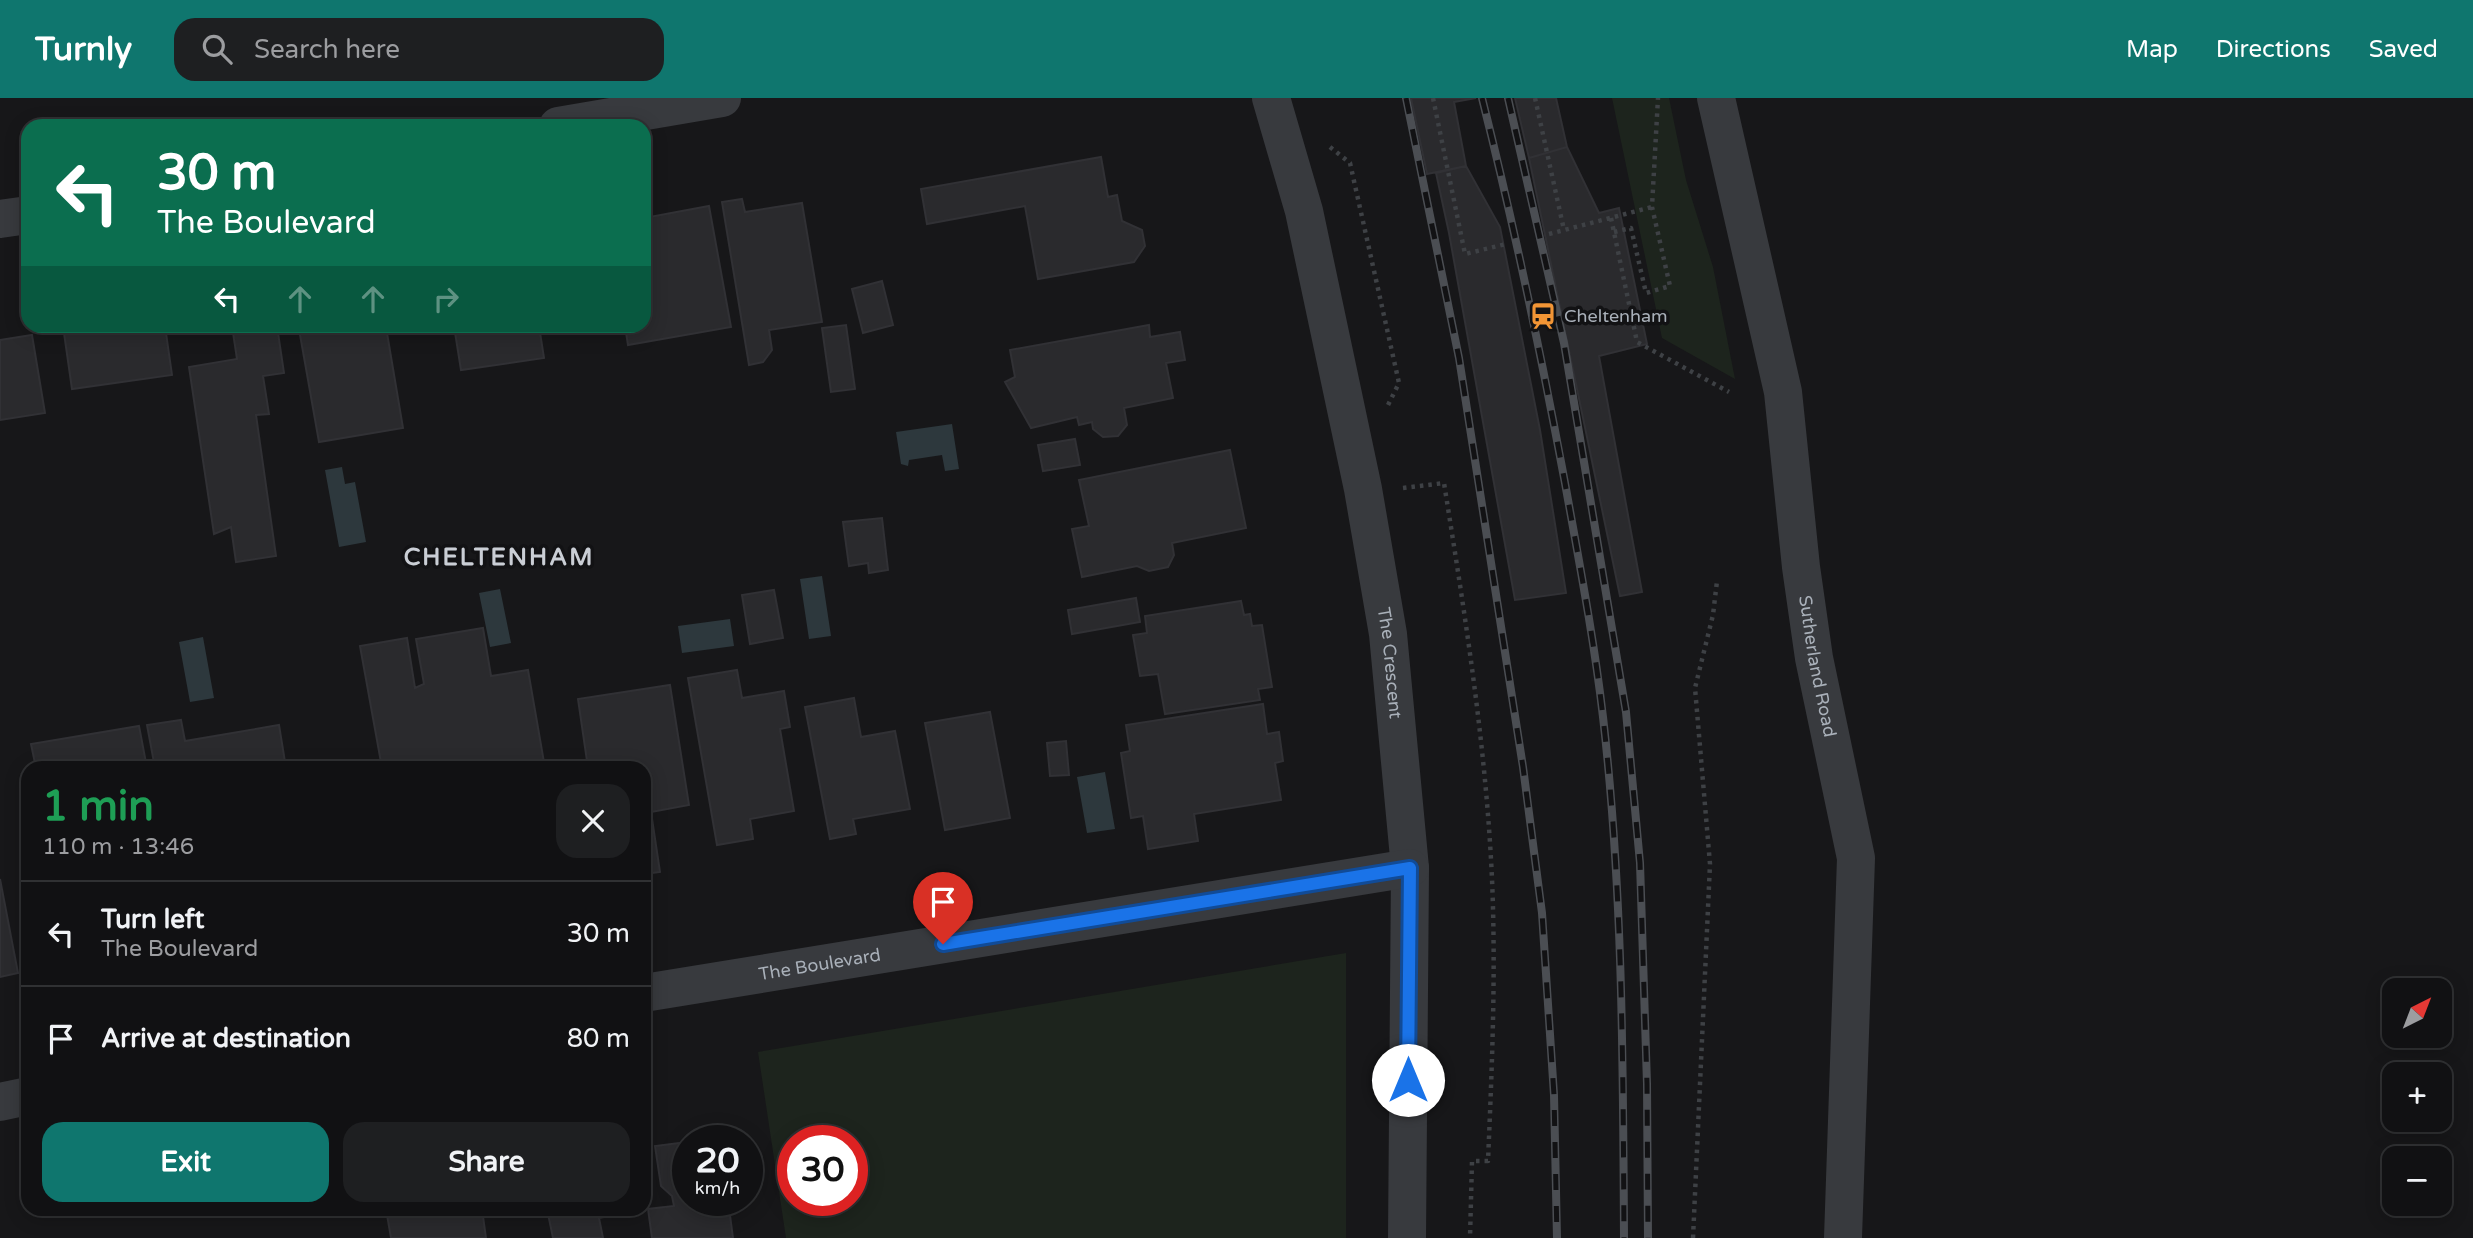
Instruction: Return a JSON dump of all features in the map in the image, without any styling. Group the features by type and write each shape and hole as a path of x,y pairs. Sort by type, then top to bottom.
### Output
{"street":[{"path":"599,119 722,98"},
{"name":"The Crescent","path":"1271,98 1304,211 1363,489 1388,634 1410,868 1407,1238"},
{"name":"Sutherland Road","path":"1716,98 1783,392 1801,567 1814,658 1856,858 1843,1238"},
{"path":"0,219 21,216"},
{"name":"The Boulevard","path":"651,992 1410,868"},
{"path":"0,1102 21,1098"}],"path":[{"path":"1433,98 1465,254 1506,244"},
{"path":"1535,98 1564,230"},
{"path":"1614,232 1631,228 1646,293 1670,286 1652,207 1658,98"},
{"path":"1327,143 1350,163 1399,383 1386,408"},
{"path":"1549,234 1652,207"},
{"path":"1611,218 1637,342 1729,392"},
{"path":"1400,475 1403,488 1444,483 1473,662 1484,779 1492,877 1495,1003 1488,1161 1472,1161 1470,1238"},
{"path":"1693,1238 1710,864 1695,688 1713,615 1717,581"}],"shaded area":[{"path":"1612,98 1669,98 1686,180 1713,267 1735,379 1662,338"},
{"path":"952,424 959,469 945,471 942,455 909,460 908,466 901,464 896,432"},
{"path":"342,467 345,484 355,482 366,542 339,547 325,470"},
{"path":"822,576 831,636 809,639 800,579"},
{"path":"500,589 511,643 490,647 479,593"},
{"path":"730,619 734,646 682,653 678,626"},
{"path":"203,637 214,698 190,702 179,642"},
{"path":"1105,772 1115,829 1087,833 1077,777"},
{"path":"1346,953 1346,1238 786,1238 783,1216 868,1216 868,1125 777,1125 777,1178 758,1052"}],"building":[{"path":"1411,98 1476,98 1454,102 1466,166 1427,174"},
{"path":"1515,98 1556,98 1567,147 1529,158"},
{"path":"1567,147 1599,213 1619,208 1647,344 1599,356 1642,592 1620,596 1529,158"},
{"path":"1101,157 1108,197 1117,195 1122,221 1142,230 1145,246 1134,262 1038,279 1025,206 927,224 921,189"},
{"path":"1466,166 1500,227 1540,430 1566,593 1515,600 1436,173"},
{"path":"742,199 745,212 802,203 822,322 769,330 772,350 763,362 749,365 722,202"},
{"path":"709,206 731,327 628,345 626,333 651,333 651,217"},
{"path":"882,281 893,325 863,333 852,289"},
{"path":"846,325 855,389 831,392 822,328"},
{"path":"1149,325 1150,337 1180,332 1185,360 1166,363 1173,398 1124,408 1127,425 1118,436 1103,437 1093,429 1092,422 1079,425 1077,417 1031,428 1005,382 1015,377 1010,350"},
{"path":"64,333 166,333 172,375 72,389"},
{"path":"233,333 278,333 284,373 263,376 269,414 256,415 276,556 236,562 231,527 214,534 189,367 237,359"},
{"path":"300,333 387,333 403,428 319,442"},
{"path":"455,333 540,333 544,358 461,370"},
{"path":"32,335 45,413 0,420 0,340"},
{"path":"1075,439 1080,465 1043,471 1038,445"},
{"path":"1230,450 1246,528 1172,543 1174,555 1168,567 1149,571 1137,566 1082,577 1072,529 1089,526 1079,480"},
{"path":"882,518 888,570 869,573 868,563 849,566 843,522"},
{"path":"774,590 783,638 750,644 742,595"},
{"path":"1136,598 1140,622 1072,634 1068,610"},
{"path":"1241,601 1244,615 1250,614 1252,626 1262,625 1272,687 1258,689 1260,700 1165,714 1158,674 1140,676 1133,635 1147,633 1145,616"},
{"path":"483,628 491,676 528,670 544,761 381,761 360,646 407,638 415,688 424,684 416,639"},
{"path":"737,670 742,698 784,691 790,727 780,729 794,811 750,819 753,839 717,845 688,678"},
{"path":"670,685 689,805 651,812 651,761 587,761 578,699"},
{"path":"854,698 861,737 895,731 910,809 853,819 856,834 830,839 805,707"},
{"path":"1263,704 1267,734 1279,732 1283,761 1275,763 1281,800 1194,814 1198,841 1148,849 1143,816 1131,818 1121,753 1130,751 1126,725"},
{"path":"990,712 1010,818 945,830 925,723"},
{"path":"181,720 185,741 279,725 285,761 154,761 147,725"},
{"path":"139,726 146,761 35,761 31,744"},
{"path":"1066,741 1069,775 1050,776 1047,743"},
{"path":"651,812 660,872 651,873"},
{"path":"0,879 18,973 0,977"},
{"path":"672,1144 672,1196 661,1186 655,1146"},
{"path":"672,1206 672,1216 730,1216 733,1238 652,1238 649,1216 651,1209"},
{"path":"387,1216 483,1216 486,1238 391,1238"},
{"path":"548,1216 609,1216 599,1218 603,1238 553,1238"}],"railway":[{"path":"1406,98 1459,358 1523,767 1542,913 1554,1095 1557,1238"},
{"path":"1482,98 1546,386 1581,571 1599,688 1610,782 1618,912 1624,1238"},
{"path":"1508,98 1564,343 1626,712 1640,863 1647,1084 1648,1238"}],"place":[{"name":"Cheltenham","path":"1543,316"}],"district":[{"name":"CHELTENHAM","path":"499,557"}],"route":[{"path":"943,944 1410,868 1408,1080"}]}
